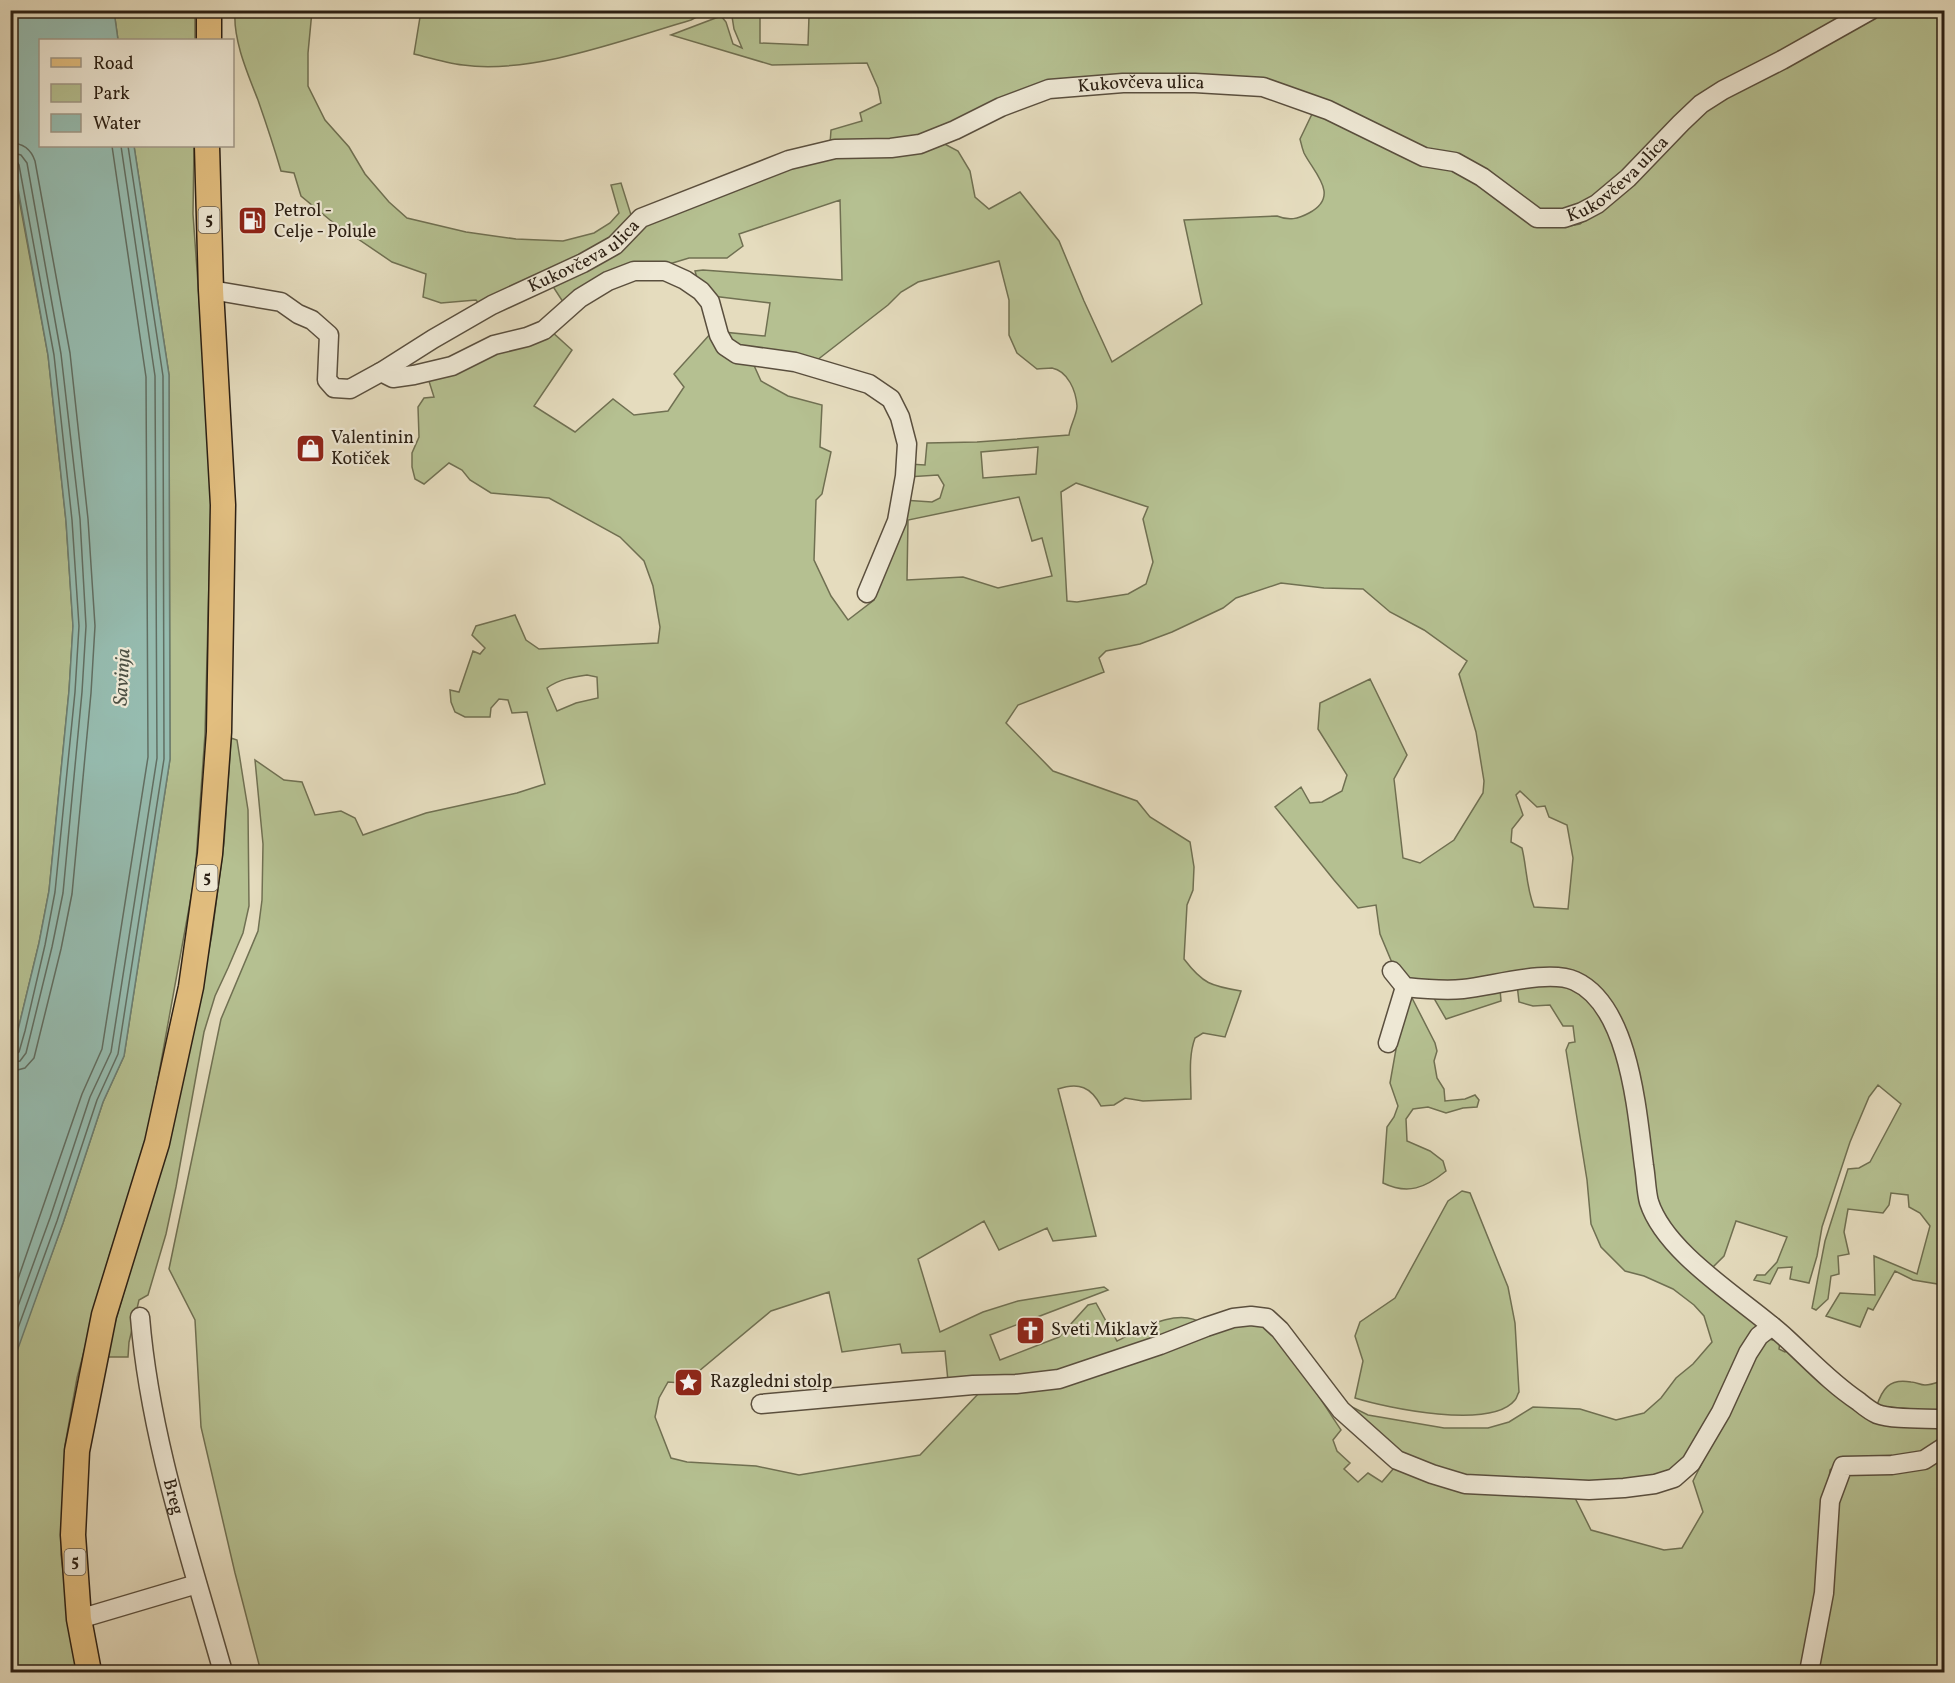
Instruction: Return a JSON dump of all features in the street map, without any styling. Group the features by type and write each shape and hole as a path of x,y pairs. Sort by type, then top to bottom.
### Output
{"main road":[{"path":"209,10 209,39"},
{"name":"5","path":"89,1672 79,1619 73,1535 77,1451 104,1315 157,1143 191,987 210,854 219,732 223,505 211,291 207,147"}],"street":[{"name":"Kukovčeva ulica","path":"211,291 281,302 298,314 312,320 329,335 327,380 334,388 350,389 492,305 583,263 615,245 641,218 789,160 835,149 891,148 920,144 955,130 1000,107 1049,90 1123,83 1195,83 1263,87 1328,110 1424,157 1455,162 1482,177 1537,218 1564,218 1597,204 1628,178 1701,104 1722,90 1782,60 1870,10"},
{"name":"Kukovčeva ulica","path":"381,372 393,378 452,366 494,345 527,337 544,330 580,298 608,281 634,271 665,271 686,280 701,291 710,302 718,335 725,346 737,354 795,362 868,384 891,399 900,417 907,444 905,476 897,521 867,593"},
{"path":"1392,971 1405,987 1430,990 1461,990 1556,976 1574,980 1587,988 1603,1006 1619,1033 1628,1061 1649,1202 1661,1224 1680,1248 1699,1267 1772,1326 1841,1389 1876,1414 1944,1419"},
{"path":"1388,1043 1405,987"},
{"path":"761,1404 1059,1379 1160,1346 1233,1318 1251,1316 1267,1318 1280,1330 1341,1410 1396,1460 1465,1484 1589,1490 1624,1488 1674,1479 1691,1463 1721,1412 1748,1353 1759,1336 1772,1326"},
{"name":"Breg","path":"140,1317 149,1394 158,1441 223,1672"},
{"path":"1809,1672 1824,1593 1830,1501 1843,1466 1892,1465 1924,1460 1944,1447"},
{"path":"79,1619 197,1584"}],"green space":[{"path":"421,10 708,11 691,20 578,53 518,65 490,67 457,64 414,54"},
{"path":"731,10 1861,11 1737,76 1595,199 1569,210 1541,214 1426,152 1293,91 1083,83 906,141 830,144 831,130 862,121 860,113 881,103 878,88 867,63 772,65 671,35 721,16 726,22 733,44 742,48 734,29","holes":["760,13 809,16 808,45 760,43"]},
{"path":"114,11 195,11 195,39 118,39"},
{"path":"235,11 312,11 308,86 325,120 349,147 365,174 389,202 407,218 466,232 516,239 563,241 594,233 610,223 619,213 611,185 621,183 632,218 608,243 480,305 476,300 441,303 423,297 426,274 392,262 330,220 301,196 294,173 281,171 242,56 236,33"},
{"path":"1883,11 1944,11 1944,1285 1913,1280 1895,1271 1873,1310 1868,1308 1860,1327 1826,1316 1840,1293 1875,1295 1874,1256 1917,1274 1930,1226 1920,1213 1909,1207 1908,1195 1891,1193 1889,1205 1883,1213 1848,1209 1844,1232 1849,1254 1838,1256 1839,1274 1831,1276 1828,1299 1816,1310 1812,1308 1825,1241 1848,1169 1859,1168 1870,1162 1901,1104 1878,1085 1869,1097 1850,1142 1822,1227 1809,1283 1790,1279 1792,1267 1778,1268 1770,1284 1754,1280 1757,1275 1765,1275 1777,1262 1787,1237 1736,1221 1724,1256 1710,1270 1672,1235 1663,1221 1651,1188 1637,1080 1626,1036 1608,1001 1591,983 1569,973 1450,986 1422,984 1403,977 1393,965 1380,934 1376,905 1358,908 1275,807 1301,787 1310,803 1322,802 1342,791 1347,775 1318,729 1320,703 1370,679 1407,755 1394,779 1403,858 1420,863 1454,840 1483,793 1484,781 1476,732 1459,674 1467,661 1424,630 1390,612 1363,589 1324,588 1281,583 1236,598 1223,608 1172,632 1140,644 1106,651 1099,658 1104,672 1018,705 1006,723 1053,771 1137,801 1150,817 1190,842 1194,867 1193,890 1187,905 1184,959 1208,983 1241,991 1225,1037 1203,1033 1195,1038 1191,1060 1191,1099 1143,1101 1125,1098 1114,1105 1101,1106 1093,1094 1084,1088 1072,1086 1058,1089 1096,1236 1053,1241 1047,1228 999,1250 984,1221 918,1259 940,1332 983,1312 1018,1301 1104,1287 1108,1290 990,1335 1000,1360 1059,1337 1088,1305 1096,1303 1117,1341 1148,1326 1171,1319 1193,1319 1203,1324 1139,1351 1086,1368 1018,1379 948,1381 945,1351 902,1353 900,1344 842,1352 829,1292 771,1311 693,1376 685,1377 682,1383 668,1382 659,1398 655,1417 671,1458 687,1462 756,1466 799,1475 920,1455 980,1392 1035,1389 1067,1383 1130,1363 1223,1324 1249,1320 1257,1322 1278,1340 1313,1388 1341,1430 1333,1440 1337,1451 1350,1463 1344,1469 1358,1482 1368,1473 1382,1482 1394,1468 1460,1486 1506,1492 1574,1496 1591,1530 1664,1550 1682,1548 1703,1512 1693,1481 1743,1381 1754,1350 1762,1341 1769,1339 1780,1342 1779,1349 1785,1352 1787,1348 1812,1371 1872,1418 1944,1424 1944,1435 1918,1455 1903,1458 1849,1458 1830,1470 1803,1672 261,1672 201,1427 195,1320 169,1269 221,1019 258,931 262,900 263,844 255,760 284,780 302,782 315,815 341,811 355,818 363,835 426,813 517,793 545,784 527,712 512,713 508,700 499,699 491,708 490,717 465,717 455,712 451,702 450,690 459,692 473,651 480,654 485,648 472,635 476,626 515,615 526,640 539,649 658,643 660,627 653,586 644,561 620,537 549,498 491,493 470,480 462,470 449,463 424,484 415,479 412,453 419,437 418,407 424,398 434,397 428,378 552,332 572,350 534,406 575,432 613,399 634,415 668,411 684,387 674,374 712,332 728,352 752,361 761,381 788,396 822,405 820,447 831,452 822,494 816,500 814,560 831,596 848,620 874,600 903,500 932,502 940,498 944,485 938,475 907,477 909,464 925,465 927,443 977,442 1069,435 1077,406 1073,388 1063,373 1052,368 1037,369 1017,353 1009,335 1009,300 999,261 918,282 901,292 888,305 812,364 740,351 729,345 722,332 765,336 770,303 712,296 699,285 695,271 842,280 840,200 739,234 743,246 727,258 689,258 666,265 645,264 623,268 586,286 563,302 552,285 619,247 647,221 792,165 840,152 914,152 939,141 958,151 970,171 975,197 989,209 1020,192 1059,241 1112,362 1202,304 1184,220 1277,216 1293,219 1309,213 1318,206 1323,199 1322,184 1304,153 1300,139 1313,112 1424,165 1457,170 1484,186 1531,223 1564,227 1580,224 1631,183 1685,125 1712,102","holes":["1038,447 1036,474 983,478 981,452","1076,483 1148,507 1143,519 1153,562 1146,584 1128,594 1077,602 1067,601 1061,492","1019,497 1032,541 1042,538 1052,576 998,588 963,577 907,580 908,520","587,675 597,677 598,698 576,703 557,711 547,688 561,680","1520,791 1537,807 1545,806 1549,817 1567,825 1573,858 1568,909 1534,907 1529,892 1522,848 1511,842 1512,829 1523,815 1516,795"]},
{"path":"134,147 194,147 193,214 211,502 205,734 195,875 145,1150 110,1253 77,1378 65,1445 61,1555 74,1655 79,1672 11,1672 10,1368 63,1223 103,1102 124,1056 170,759 169,375"},
{"path":"10,150 48,355 66,521 73,626 69,691 49,891 11,1059"},
{"path":"231,738 237,740 248,810 249,906 243,933 215,996 204,1032 166,1234 148,1295 139,1300 129,1342 128,1357 105,1357 169,1137 191,1043 212,934 224,843"},
{"path":"1517,984 1578,985 1618,1038 1647,1211 1759,1323 1759,1328 1691,1456 1650,1483 1478,1478 1409,1461 1338,1400 1368,1415 1444,1428 1488,1428 1509,1422 1533,1407 1580,1409 1616,1420 1644,1413 1661,1398 1676,1378 1693,1364 1712,1342 1704,1316 1694,1305 1673,1289 1644,1276 1625,1271 1601,1247 1591,1224 1587,1180 1566,1050 1569,1043 1575,1042 1573,1026 1563,1026 1550,1005 1533,1006 1519,1002"},
{"path":"1500,989 1501,1001 1446,1019 1432,995"},
{"path":"1411,996 1435,1043 1437,1051 1434,1061 1437,1078 1444,1089 1445,1101 1465,1099 1475,1095 1479,1100 1477,1107 1446,1113 1428,1107 1413,1109 1406,1119 1407,1141 1430,1151 1443,1161 1446,1171 1431,1182 1416,1188 1400,1189 1383,1183 1387,1127 1398,1106 1390,1083 1404,1004"},
{"path":"1462,1191 1470,1193 1508,1287 1515,1323 1519,1392 1515,1400 1503,1409 1484,1414 1462,1415 1413,1411 1355,1398 1363,1361 1355,1336 1360,1322 1395,1298 1448,1201"},
{"path":"1944,1380 1944,1411 1925,1412 1876,1408 1884,1390 1892,1383 1903,1381 1928,1385"},
{"path":"1944,1452 1944,1672 1814,1672 1839,1489 1848,1472"}],"water":[{"name":"Savinja","path":"11,10 114,11 118,39 39,39 39,147 134,147 169,375 170,759 124,1056 103,1102 11,1368 11,1059 49,891 69,691 73,626 66,521 48,355 11,150"}],"place":[{"name":"Petrol - Celje - Polule","path":"253,221"},
{"name":"Valentinin Kotiček","path":"310,448"},
{"name":"Sveti Miklavž","path":"1030,1330"},
{"name":"Razgledni stolp","path":"689,1382"}]}
